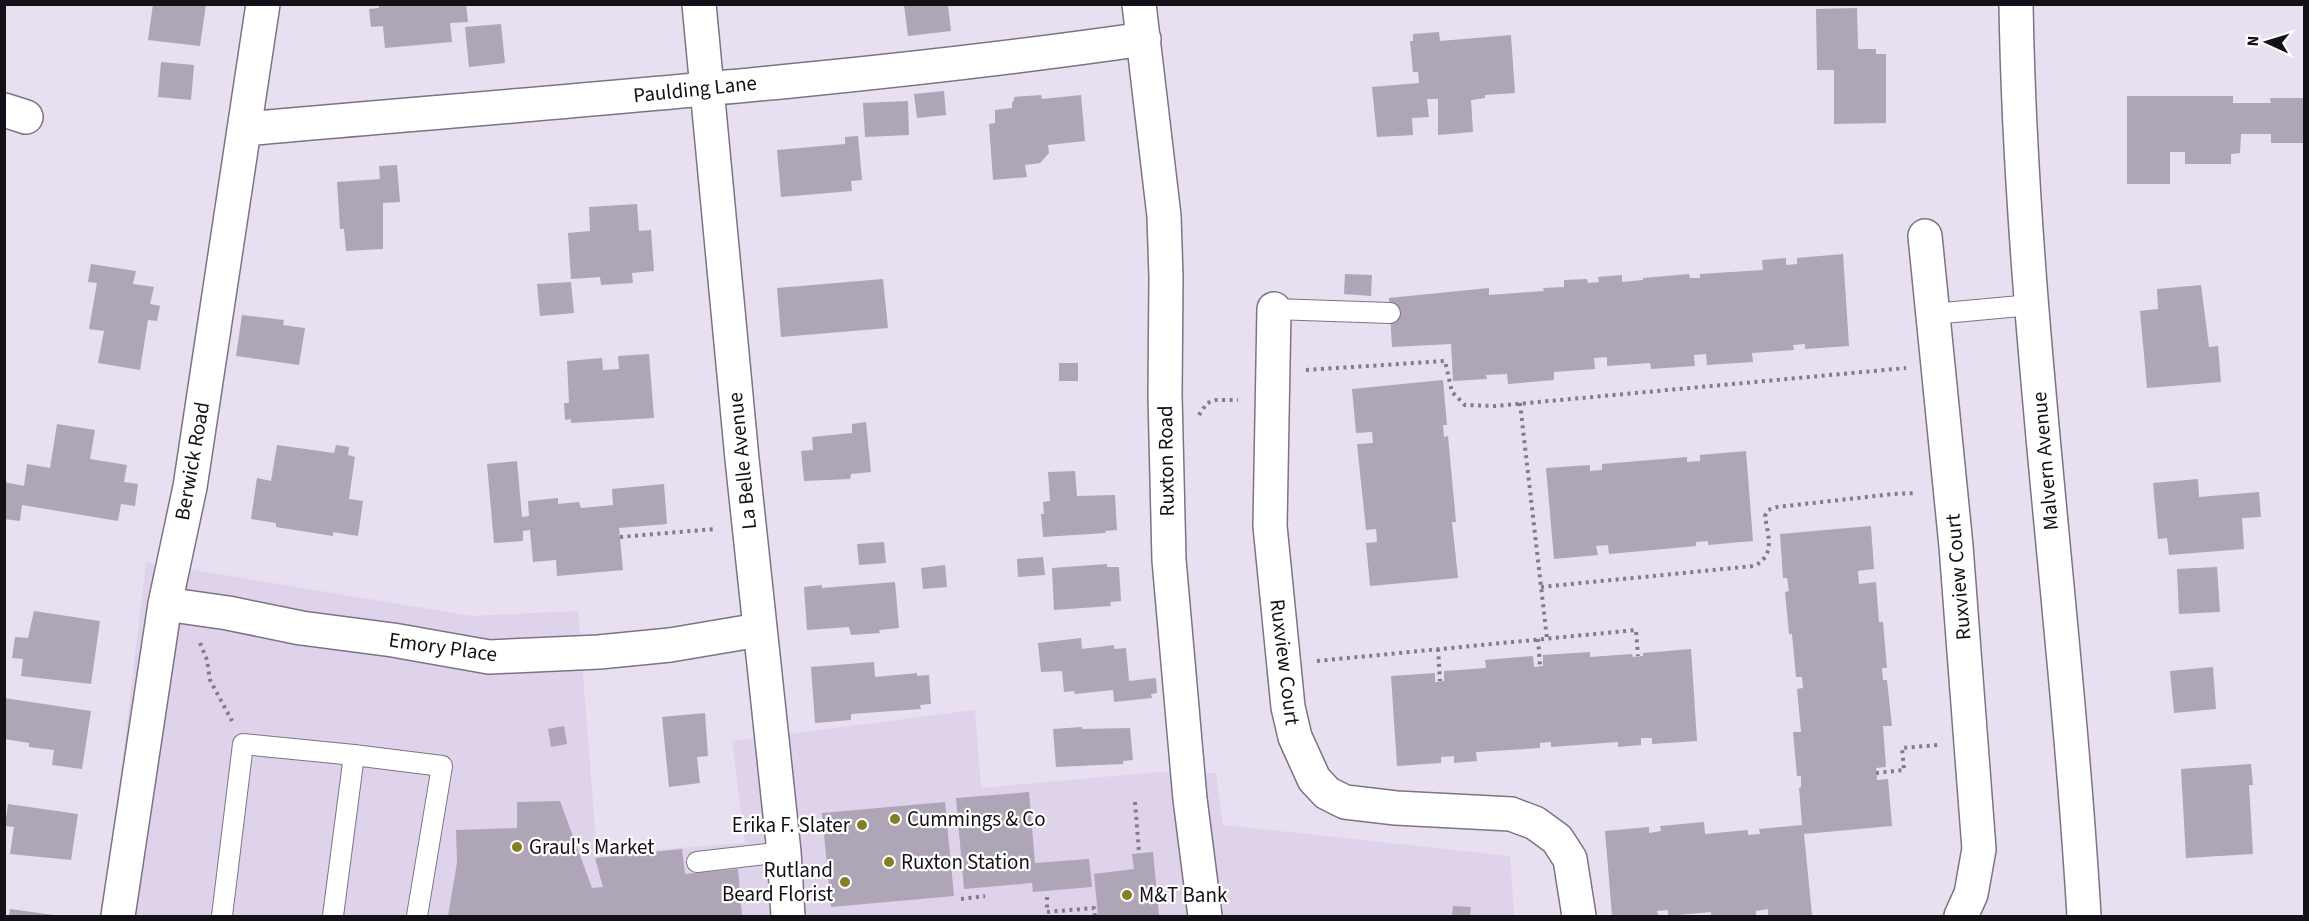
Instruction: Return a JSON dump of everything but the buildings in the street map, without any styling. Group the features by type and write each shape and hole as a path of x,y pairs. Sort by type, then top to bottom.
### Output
{"street":[{"name":"Berwick Road","path":"118,916 165,604 190,487 263,4"},
{"name":"La Belle Avenue","path":"699,4 759,630 784,852 788,916"},
{"name":"Ruxton Road","path":"1139,4 1164,216 1169,560 1190,799 1205,916"},
{"name":"Malvern Avenue","path":"2016,4 2021,152 2031,305 2084,916"},
{"name":"Paulding Lane","path":"245,129 708,88 1024,56 1143,39"},
{"name":"Ruxview Court","path":"1925,236 1950,493 1979,849 1971,894 1961,916"},
{"name":"Ruxview Court","path":"1274,309 1270,526 1288,707 1295,736 1314,779 1327,793 1345,802 1396,808 1511,814 1535,823 1557,840 1569,859 1579,916"},
{"name":"Emory Place","path":"165,604 489,657 599,652 670,645 759,630"}],"lane":[{"path":"1933,314 2031,305"},
{"path":"1274,309 1390,314"},
{"path":"222,916 243,744 442,766 417,916"},
{"path":"333,916 354,755"},
{"path":"697,862 784,852"}],"path":[{"path":"1166,416 1201,415 1207,403 1329,370 1444,361 1452,392 1465,405 1495,406 1938,365"},
{"path":"1520,403 1546,639"},
{"path":"1541,587 1754,566 1765,561 1768,554 1765,516 1768,510 1776,507 1893,494 1950,493"},
{"path":"620,537 749,526"},
{"path":"1284,664 1636,630 1638,656"},
{"path":"197,635 207,660 210,680 229,716"},
{"path":"1538,639 1540,666"},
{"path":"1438,649 1440,681"},
{"path":"1876,773 1904,770 1902,748 1971,741"},
{"path":"1135,802 1139,852"},
{"path":"962,898 985,896"},
{"path":"1047,897 1047,912 1094,908 1095,916"}],"shaded area":[{"path":"146,562 472,616 578,611 597,854 745,843 732,741 975,710 981,788 1159,772 1216,773 1223,825 1510,856 1514,916 104,916"}],"place":[{"name":"Cummings & Co","path":"895,819"},
{"name":"Erika F. Slater","path":"862,825"},
{"name":"Graul's Market","path":"517,847"},
{"name":"Ruxton Station","path":"889,862"},
{"name":"Rutland Beard Florist","path":"845,882"},
{"name":"M&T Bank","path":"1127,895"}]}
